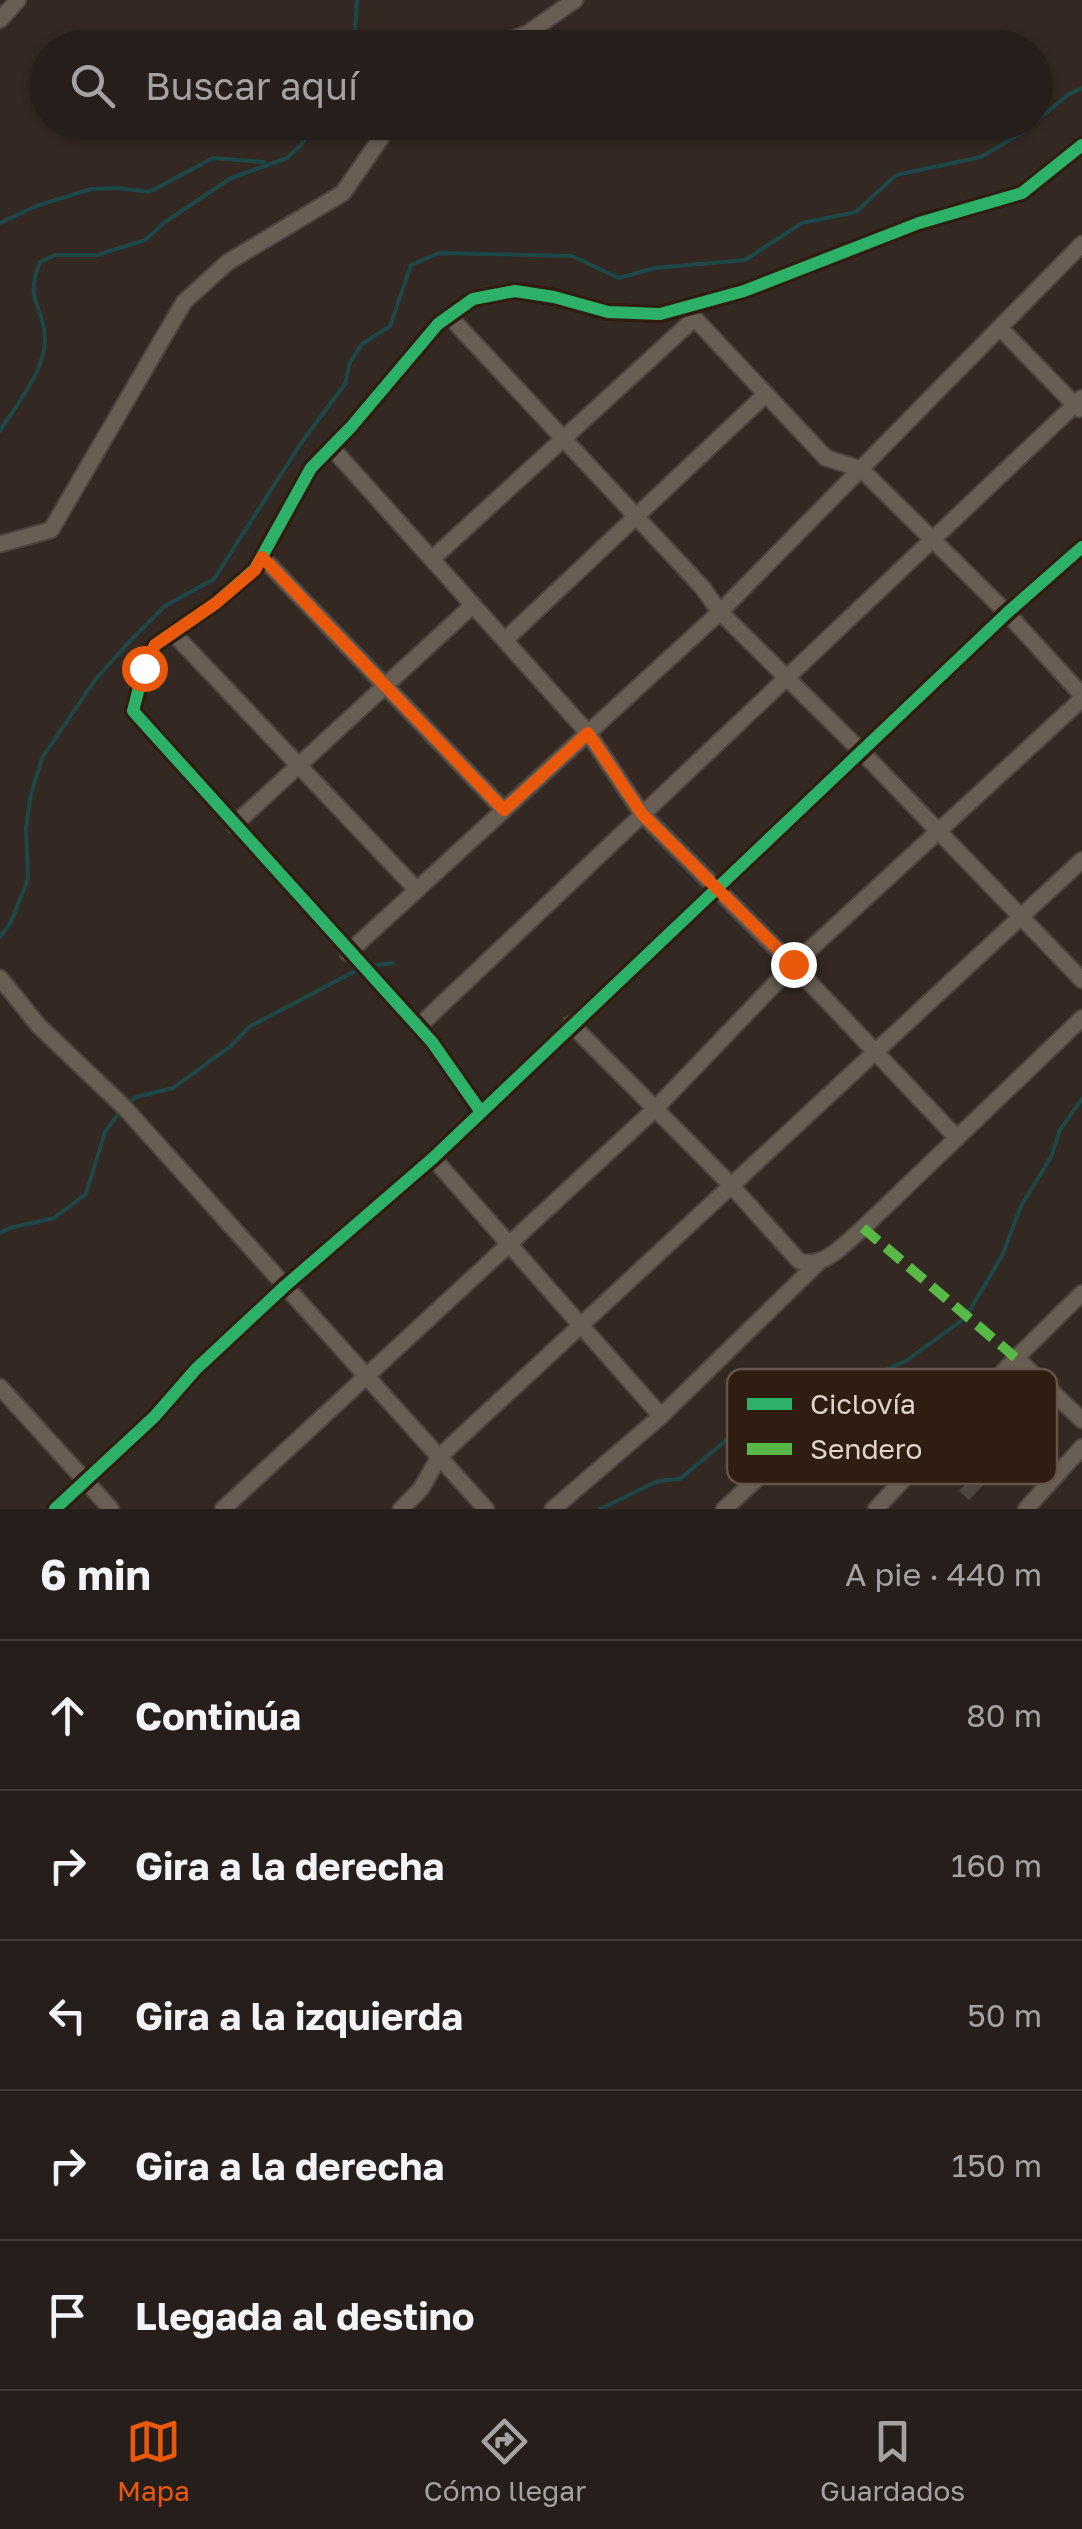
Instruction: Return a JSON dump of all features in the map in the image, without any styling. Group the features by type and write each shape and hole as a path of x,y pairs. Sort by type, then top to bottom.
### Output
{"street":[{"path":"532,30 575,0"},
{"path":"0,544 51,530 184,302 228,262 343,192 379,140"},
{"path":"481,1112 418,1027 133,711 144,668 155,645 255,570 311,468 438,324 473,299 515,291 608,312 689,313 919,223 1022,194 1082,145"},
{"path":"348,953 720,612 1082,244"},
{"path":"223,1509 364,1374 655,1109 793,964 940,833 1082,697 1008,614 861,469 826,458 689,313"},
{"path":"432,559 563,438 689,313"},
{"path":"449,316 702,587 720,612 862,752 1082,980"},
{"path":"418,1027 1080,405 1000,328"},
{"path":"505,640 766,394"},
{"path":"331,448 588,733 642,814 793,964 957,1138"},
{"path":"55,1509 154,1418 196,1370 433,1158 1082,547"},
{"path":"262,557 504,810"},
{"path":"234,825 472,604"},
{"path":"173,633 417,890"},
{"path":"401,1509 421,1489 438,1457 1082,860"},
{"path":"0,978 39,1026 124,1107 486,1509"},
{"path":"553,1509 660,1416 818,1263 863,1228 1082,1018"},
{"path":"571,1024 730,1184 799,1261 818,1263"},
{"path":"433,1158 660,1416"},
{"path":"1006,1369 1082,1293"},
{"path":"1016,1358 1028,1369"},
{"path":"0,1387 111,1509"},
{"path":"1057,1397 1082,1420"},
{"path":"1057,1475 1082,1447"},
{"path":"724,1509 752,1484"},
{"path":"878,1508 900,1484"},
{"path":"1026,1509 1049,1484"}],"building":[{"path":"966,1484 984,1484 969,1500 959,1491"}],"waterway":[{"path":"355,30 357,0"},
{"path":"1052,108 1082,88"},
{"path":"0,431 29,387 44,350 44,326 34,295 40,262 55,255 97,255 145,240 231,178 287,158 304,140"},
{"path":"0,937 11,922 28,879 26,828 42,758 95,680 129,642 165,606 214,579 301,443 345,384 350,362 362,344 390,326 411,265 439,253 572,256 619,278 655,268 745,260 802,223 856,212 896,175 981,157 1010,140"},
{"path":"0,223 36,206 91,189 149,192 213,158 264,162"},
{"path":"368,966 393,963"},
{"path":"129,1103 136,1097 173,1088 231,1046 249,1027 359,969"},
{"path":"887,1369 906,1361 965,1318 1002,1256 1021,1206 1051,1157 1060,1130 1082,1099"},
{"path":"0,1233 54,1218 86,1194 105,1132 122,1109"},
{"path":"600,1509 658,1481 680,1479 727,1440"}],"marked path":[{"path":"863,1228 1016,1358"}],"cycle path":[{"path":"481,1112 432,1042 133,711 144,668 155,645 216,603 255,569 311,468 438,324 473,299 515,291 608,312 660,314 744,291 919,223 1022,193 1082,145"},
{"path":"55,1509 154,1417 196,1369 433,1158 1007,613 1082,547"}],"route":[{"path":"144,668 155,645 216,603 255,570 262,557 504,810 588,733 642,814 793,964"}]}
